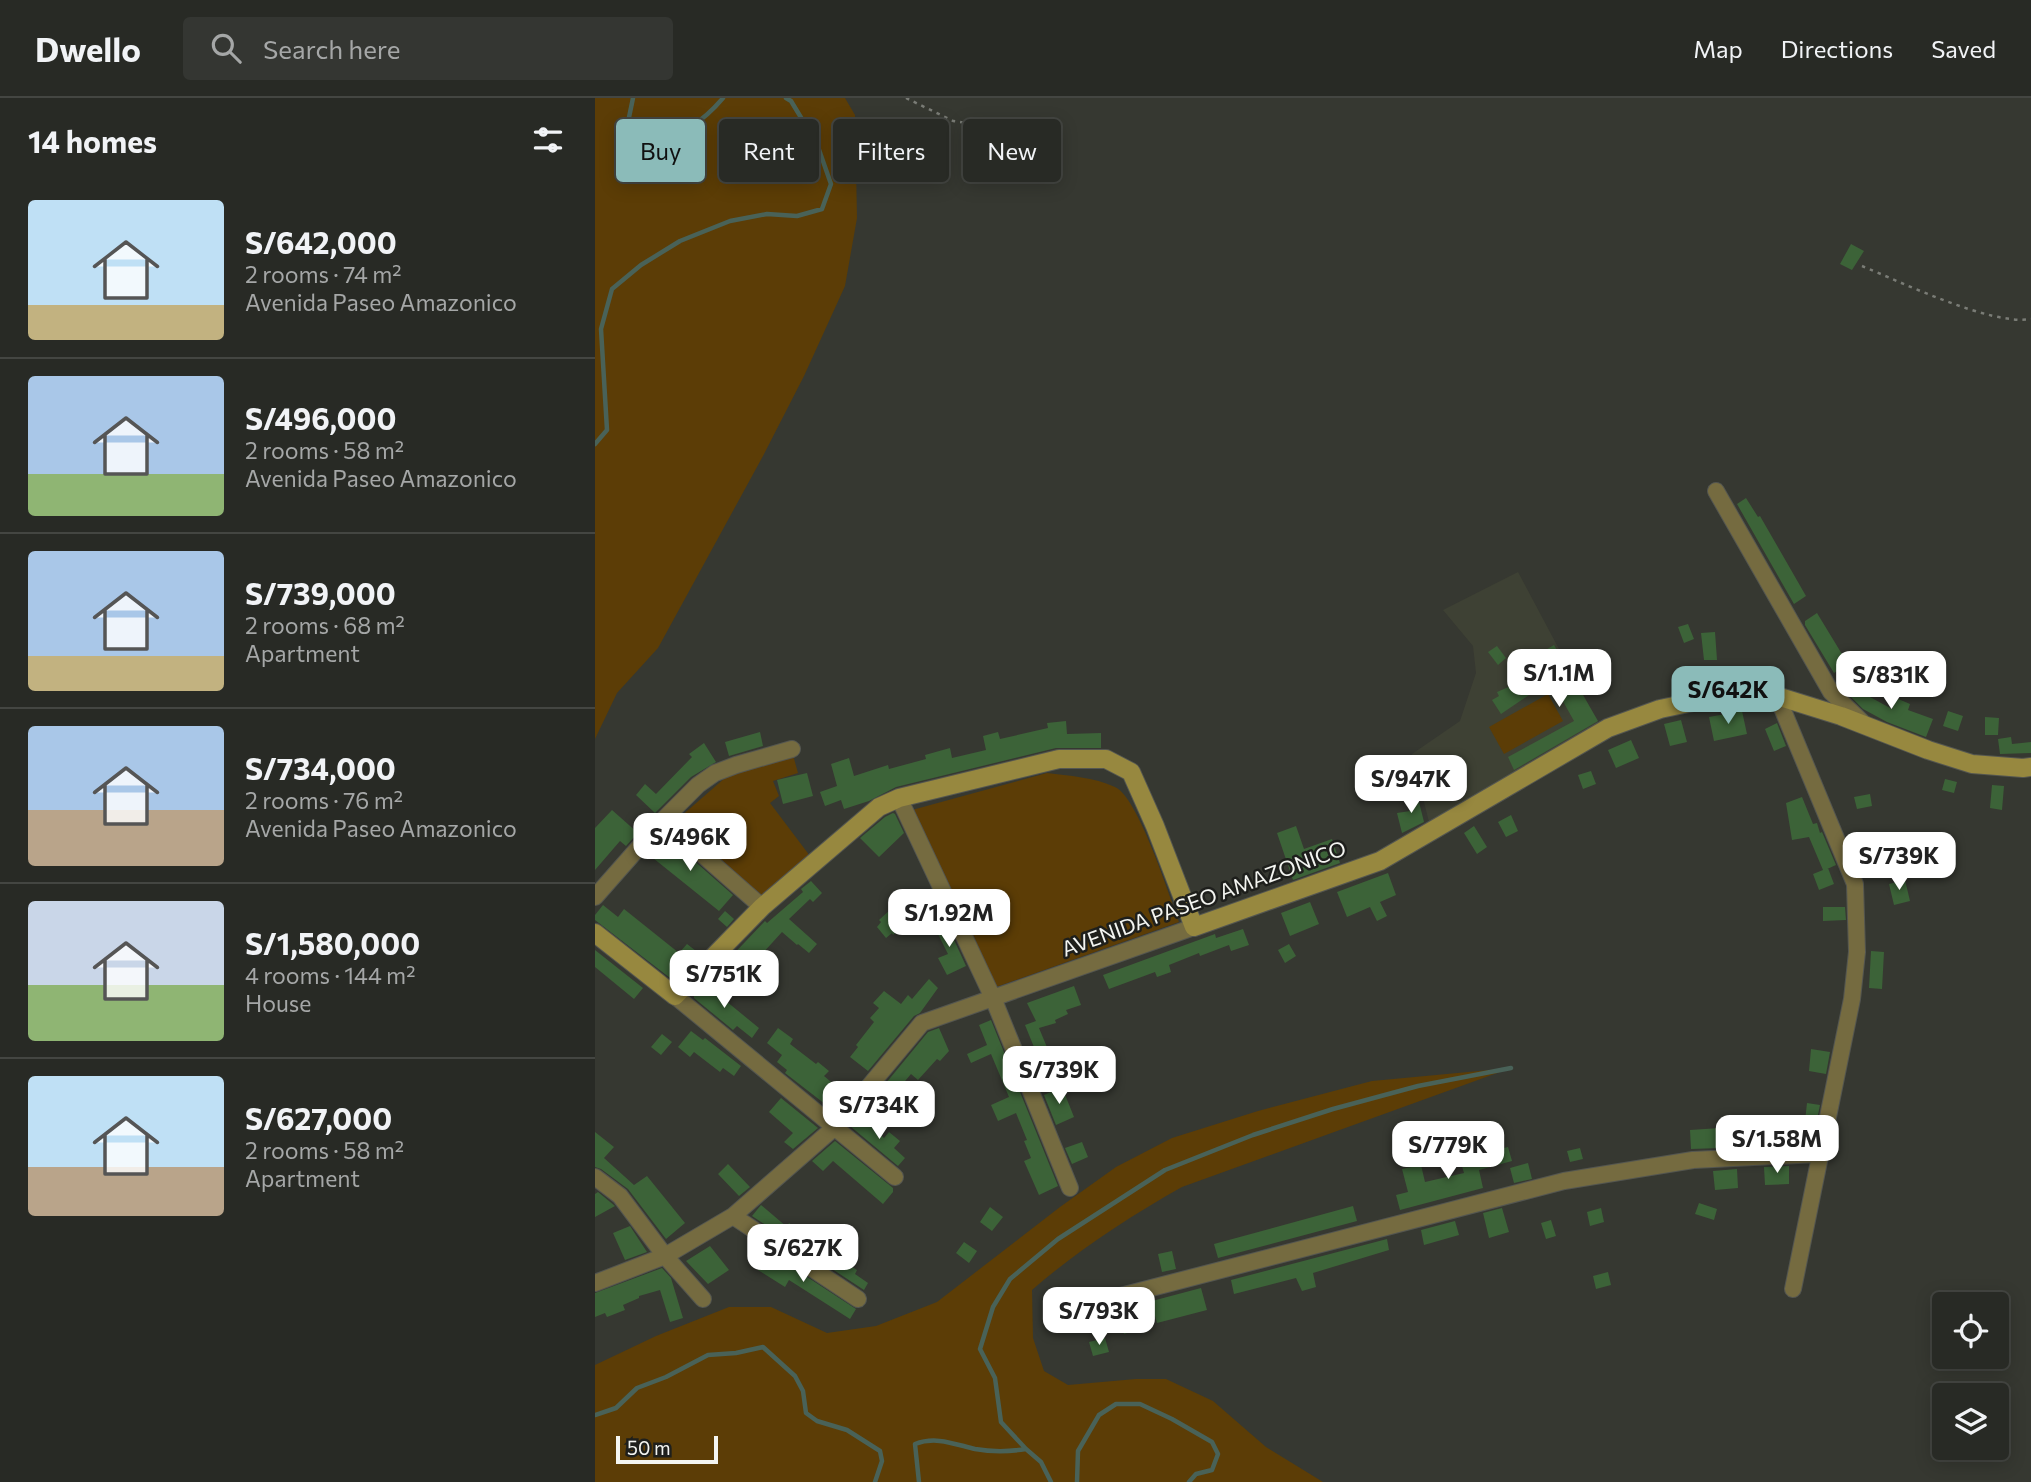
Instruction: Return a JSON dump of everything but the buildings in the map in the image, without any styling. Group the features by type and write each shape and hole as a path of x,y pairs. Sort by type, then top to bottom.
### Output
{"street":[{"path":"1716,491 1831,692 1866,726"},
{"name":"AVENIDA PASEO AMAZONICO","path":"595,1283 665,1256 733,1216 835,1127 922,1023 1380,861 1608,728 1660,709 1731,694 1777,696 1972,764 2031,767"},
{"path":"1777,696 1855,884 1857,952 1852,999 1793,1289"},
{"path":"595,897 698,785 715,773 736,765 793,749"},
{"path":"675,996 762,907 879,807 899,798 1059,759 1106,759 1131,772 1194,927"},
{"path":"899,798 993,998 1070,1188"},
{"path":"663,820 762,907"},
{"path":"595,933 895,1177"},
{"path":"1105,1300 1564,1181 1693,1160 1819,1154"},
{"path":"598,1184 620,1196 665,1256 703,1299"},
{"path":"733,1216 858,1298"}],"path":[{"path":"905,98 953,121 963,123"},
{"path":"1862,266 1987,314 2031,319"}],"shaded area":[{"path":"595,98 845,98 855,119 833,119 833,182 856,182 857,218 845,286 804,376 763,456 658,648 617,693 595,739"},
{"path":"1518,572 1601,728 1430,826 1412,754 1460,721 1476,673 1473,646 1443,610"},
{"path":"1548,694 1563,721 1504,754 1489,727"},
{"path":"793,755 798,773 773,781 779,796 770,803 810,856 767,895 760,896 672,824 733,771"},
{"path":"1047,773 1099,781 1115,787 1124,795 1143,827 1179,922 996,987 912,810"},
{"path":"1511,1068 1182,1187 1104,1235 1032,1290 1033,1338 1044,1371 1068,1385 1166,1379 1213,1401 1266,1447 1323,1482 595,1482 595,1365 656,1336 729,1307 771,1307 827,1333 876,1326 937,1302 1116,1167 1172,1138 1258,1111 1372,1081"}],"waterway":[{"path":"633,98 627,127 652,144 691,126 723,98"},
{"path":"595,444 607,430 601,329 612,289 641,265 680,241 730,221 767,214 797,216 822,209 831,184 817,144 791,101 786,98"},
{"path":"1026,1449 1001,1422 995,1378 980,1349 993,1307 1010,1279 1058,1239 1165,1170 1253,1135 1333,1109 1418,1086 1511,1068"},
{"path":"595,1415 616,1408 637,1388 666,1377 708,1355 763,1347 795,1376 803,1391 806,1413 817,1421 847,1430 880,1451 882,1461 875,1482"},
{"path":"1077,1482 1078,1451 1099,1415 1116,1404 1140,1404 1212,1442 1218,1454 1212,1470 1196,1474 1189,1482"},
{"path":"919,1482 915,1444 930,1441 988,1451 1026,1449 1041,1462 1051,1482"}]}
